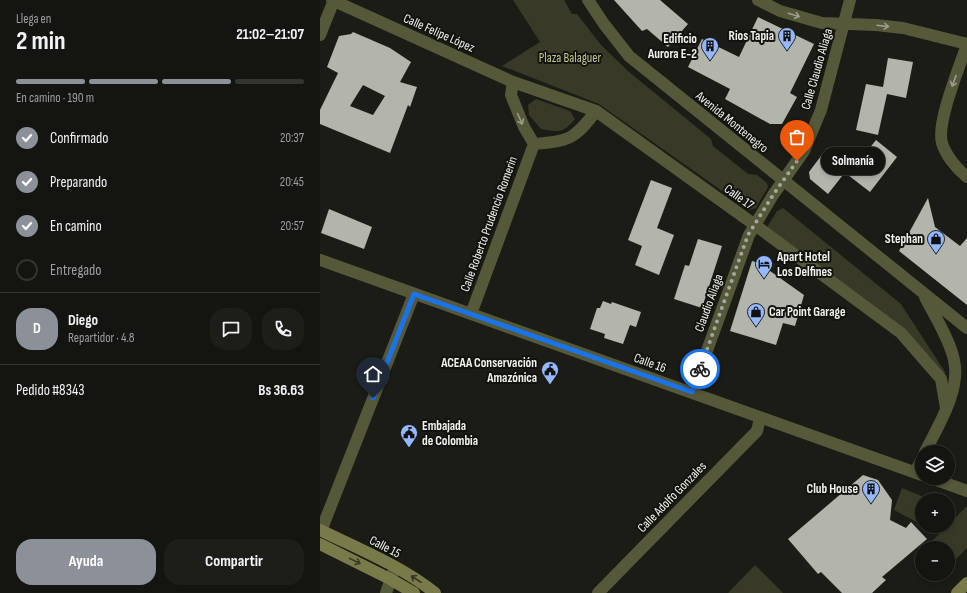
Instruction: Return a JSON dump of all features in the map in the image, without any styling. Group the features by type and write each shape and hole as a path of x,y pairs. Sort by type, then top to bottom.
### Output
{"street":[{"path":"320,36 333,0"},
{"name":"Calle Felipe López","path":"333,0 513,82"},
{"name":"Avenida Montenegro","path":"588,0 604,24 629,56 967,328"},
{"path":"758,0 780,11 822,23 844,23 903,28 967,44 951,88 942,125 942,142 948,156 959,171 967,177"},
{"name":"Calle Claudio Aliaga","path":"755,225 783,180 804,151 821,110 850,0"},
{"path":"513,82 511,95 524,127 534,144 557,142 569,139 583,128 596,111"},
{"name":"Calle 17","path":"513,82 596,111 755,225 901,333 941,379 946,408"},
{"name":"Calle Roberto Prudencio Romerin","path":"471,314 534,144"},
{"name":"Claudio Aliaga","path":"692,392 748,235 755,225"},
{"name":"Calle 16","path":"320,260 915,473"},
{"path":"321,530 414,294"},
{"path":"923,294 950,347 955,361 953,390 928,445"},
{"name":"Calle Adolfo Gonzales","path":"598,593 757,431 760,418"},
{"path":"950,485 967,491"},
{"name":"Calle 15","path":"321,530 395,567 435,593"},
{"name":"Calle 15","path":"320,544 390,579 414,593"},
{"path":"386,593 395,567"},
{"path":"957,593 967,583"}],"green space":[{"name":"Plaza Balaguer","path":"513,0 564,0 572,14 577,14 601,45 629,72 711,139 713,146 748,174 757,175 767,183 768,187 756,208 749,210 599,104 502,66 540,42"},
{"path":"536,99 570,111 575,119 571,124 560,131 541,129 529,115 528,105"},
{"path":"783,208 901,304 945,372 946,384 927,357 764,232 777,211"},
{"path":"902,488 915,493 915,521 894,510"},
{"path":"967,506 967,548 955,560 955,541 932,541 940,533 955,533 955,518"},
{"path":"755,565 783,593 728,593"}],"building":[{"path":"614,0 660,0 688,24 668,47 647,29 642,31"},
{"path":"758,17 814,44 790,93 797,97 782,124 770,124 725,99 730,89 688,67 702,39 739,57"},
{"path":"353,32 390,48 411,62 400,82 417,87 410,107 408,105 390,153 320,124 320,110 338,73 327,67 339,36 351,34","holes":["363,85 385,96 373,115 350,106"]},
{"path":"888,58 913,62 906,98 887,94 878,135 856,130 866,84 883,87"},
{"path":"876,140 897,157 870,192 848,175"},
{"path":"827,148 850,166 828,194 810,179 809,172"},
{"path":"651,180 672,188 657,228 674,235 659,275 635,265 642,246 628,240"},
{"path":"928,198 935,227 960,246 967,238 967,305 899,251"},
{"path":"329,209 372,227 364,249 321,233"},
{"path":"698,239 722,246 702,308 674,299 685,265 689,266"},
{"name":"Apart Hotel Los Delfines","path":"752,261 759,263 804,295 795,326 783,323 776,345 730,331"},
{"path":"603,301 611,304 612,302 641,312 636,327 630,325 623,344 604,338 605,334 590,329 597,308 600,308"},
{"path":"863,475 878,480 892,500 890,520 906,528 911,522 915,526 915,533 921,533 927,539 925,541 915,541 915,549 882,577 886,580 872,593 842,593 821,572 818,574 788,539"}],"way so far":[{"path":"700,369 748,235 773,195 797,161"}],"place":[{"name":"Rios Tapia","path":"787,51"},
{"name":"Edificio Aurora E-2","path":"710,61"},
{"name":"Solmanía","path":"797,161"},
{"name":"Stephan","path":"936,254"},
{"name":"Apart Hotel Los Delfines","path":"764,279"},
{"name":"Car Point Garage","path":"756,327"},
{"name":"ACEAA Conservación Amazónica","path":"550,385"},
{"name":"Embajada de Colombia","path":"409,448"},
{"name":"Club House","path":"871,504"}],"route":[{"path":"373,398 414,294 692,392 700,369"}]}
